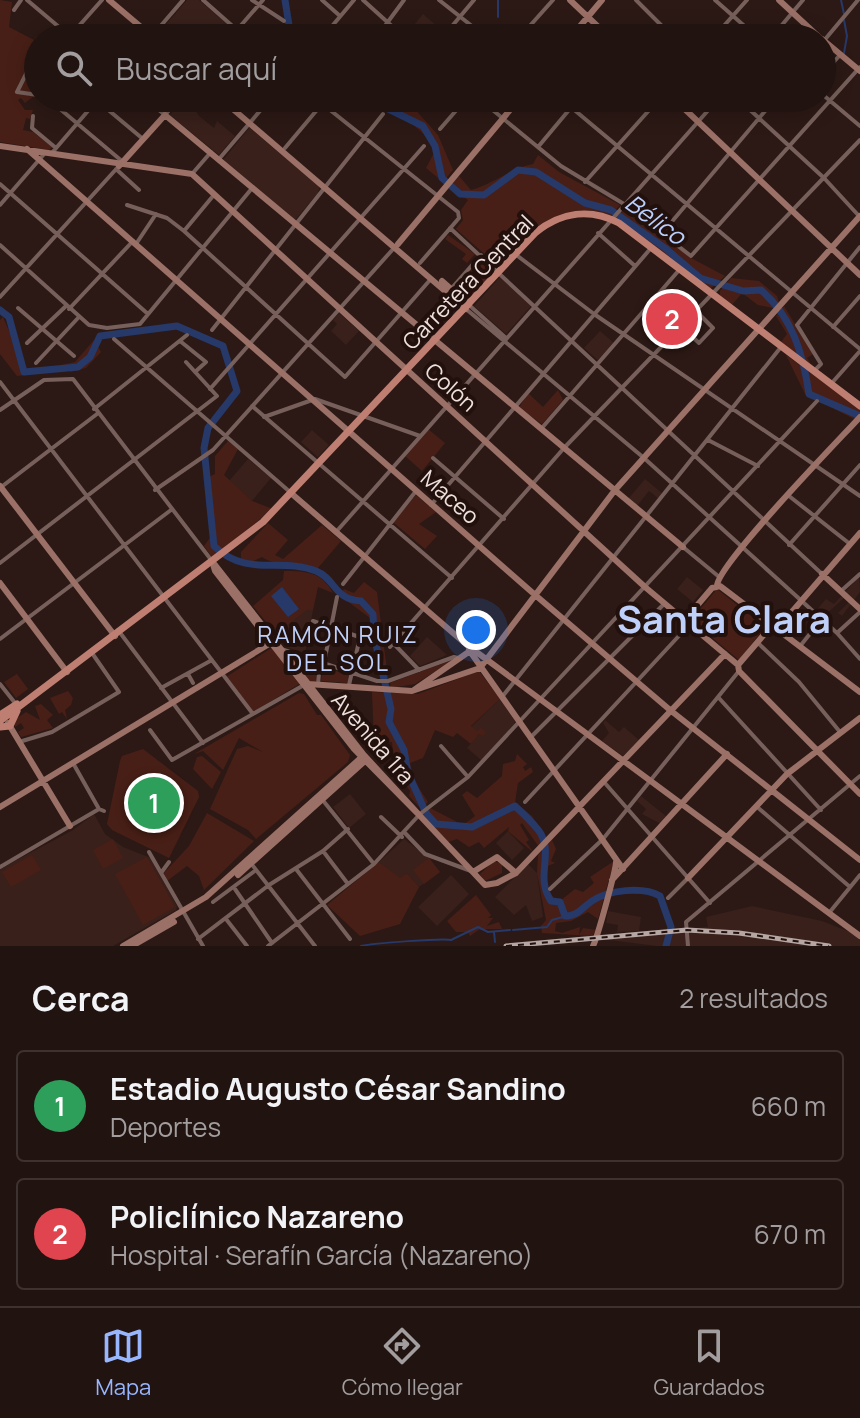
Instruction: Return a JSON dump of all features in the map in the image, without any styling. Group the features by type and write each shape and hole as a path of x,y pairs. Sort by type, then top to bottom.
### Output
{"main road":[{"name":"Carretera Central","path":"3,720 237,542 292,494 515,254 545,225 563,216 586,213 612,218 714,292 859,405"},
{"name":"Carretera Central","path":"66,671 116,633"},
{"path":"3,720 18,706"}],"street":[{"path":"14,10 24,0 54,24"},
{"path":"83,24 105,0 135,24"},
{"path":"163,24 183,0"},
{"path":"203,0 229,24"},
{"path":"252,0 284,21"},
{"path":"243,24 263,0"},
{"path":"322,0 340,16"},
{"path":"333,24 354,0"},
{"path":"363,0 389,24"},
{"path":"387,22 404,0"},
{"path":"439,0 470,24"},
{"path":"455,24 474,0"},
{"path":"532,24 553,0"},
{"path":"570,0 595,24"},
{"path":"582,24 602,0"},
{"path":"636,0 660,24"},
{"path":"715,0 742,24"},
{"path":"726,24 747,0"},
{"path":"779,0 805,24"},
{"path":"783,24 803,0"},
{"path":"836,26 858,0"},
{"path":"852,7 860,14"},
{"path":"836,52 859,69 836,94"},
{"path":"836,59 840,55"},
{"path":"24,78 17,92 24,93"},
{"path":"836,106 860,126"},
{"path":"63,112 119,165 139,190"},
{"path":"0,205 87,112"},
{"path":"112,112 143,139"},
{"path":"161,112 718,576"},
{"path":"0,297 168,112"},
{"path":"239,112 593,418 644,458 837,633 860,659"},
{"path":"219,159 259,112"},
{"path":"285,148 315,112"},
{"path":"332,112 460,216 420,263"},
{"path":"440,129 455,112"},
{"path":"494,112 585,182 664,232 691,256 820,112"},
{"path":"155,490 210,452 225,436 396,246 508,112"},
{"path":"538,147 568,112"},
{"path":"576,112 860,350 831,384"},
{"path":"585,182 647,112"},
{"path":"688,112 860,275"},
{"path":"336,532 707,112"},
{"path":"150,730 172,760 306,684 412,691 480,668 615,490 860,216 752,112"},
{"path":"664,232 764,112"},
{"path":"212,330 383,114"},
{"path":"33,116 32,128 51,152"},
{"path":"251,122 285,148 326,187"},
{"path":"419,670 392,646 564,448 860,140"},
{"path":"0,146 192,174 211,152"},
{"path":"210,389 424,146"},
{"name":"Maceo","path":"27,149 534,594 670,710 860,860"},
{"name":"Colón","path":"192,174 645,587 725,654 860,794"},
{"path":"0,184 148,314"},
{"path":"1,248 89,325 107,328 140,324 253,187"},
{"path":"184,231 213,196"},
{"path":"127,205 156,214 184,231 345,377 432,278"},
{"path":"27,343 134,243 156,214"},
{"path":"450,228 860,611 837,633"},
{"path":"598,233 635,267"},
{"path":"396,246 451,289 468,307"},
{"path":"812,370 821,364 797,325 860,247"},
{"path":"431,505 652,248"},
{"path":"515,254 594,314 860,496"},
{"path":"451,289 481,255"},
{"path":"541,429 680,269"},
{"path":"833,327 860,296"},
{"path":"18,308 74,356"},
{"path":"696,311 713,328"},
{"path":"36,363 79,317"},
{"path":"681,326 699,343 720,320"},
{"path":"187,335 51,450 0,487 203,743"},
{"path":"114,339 468,648 859,933"},
{"path":"180,341 206,362 195,372"},
{"path":"502,697 781,347"},
{"path":"0,563 134,463 217,396 186,362"},
{"path":"0,410 44,380 72,378 155,490 215,559 217,570 204,570 184,581"},
{"path":"0,382 86,499 253,714"},
{"path":"264,417 311,400 420,436"},
{"path":"235,889 270,944 374,864 429,806 468,777 817,401"},
{"path":"252,406 452,578"},
{"path":"525,802 689,622 689,615 717,586 718,576 858,419"},
{"path":"708,440 758,466"},
{"path":"433,458 504,519"},
{"path":"789,545 860,465"},
{"path":"343,584 416,491"},
{"path":"789,496 850,544"},
{"path":"0,639 171,510"},
{"path":"550,889 603,839 653,781 767,631 778,628 860,533"},
{"name":"Avenida 1ra","path":"217,570 362,760 420,815"},
{"path":"840,591 860,574"},
{"path":"0,583 66,671"},
{"path":"717,586 801,645 860,692"},
{"path":"318,684 337,597"},
{"path":"530,738 665,603"},
{"path":"622,612 641,629"},
{"path":"801,645 821,620"},
{"path":"313,621 371,641"},
{"path":"766,623 767,631"},
{"path":"348,687 360,637"},
{"path":"0,807 273,642"},
{"name":"Avenida 1ra","path":"273,642 362,760 420,815 485,885 516,873"},
{"path":"757,643 799,682 840,732"},
{"path":"412,691 460,660 468,648"},
{"path":"468,648 623,869"},
{"path":"280,649 377,681 388,681 454,657 460,660"},
{"path":"19,742 52,732 119,692 92,653"},
{"path":"381,817 425,854 473,872 497,857 516,873 725,654"},
{"path":"161,688 212,660"},
{"path":"188,674 193,683"},
{"path":"0,684 18,706"},
{"path":"718,697 821,810"},
{"path":"668,898 787,774 860,718"},
{"path":"3,720 70,826"},
{"path":"441,746 468,777"},
{"path":"612,880 727,754"},
{"path":"213,902 235,889 252,865 319,796 362,760"},
{"path":"0,867 102,810 73,763"},
{"path":"688,946 686,922 860,776"},
{"path":"604,782 710,903"},
{"path":"319,796 374,864"},
{"path":"756,806 850,887"},
{"path":"198,939 269,885 323,851 348,829"},
{"path":"323,851 348,884"},
{"path":"149,852 203,946"},
{"path":"593,946 612,880 615,858"},
{"path":"161,873 169,862"},
{"path":"252,865 315,946"},
{"path":"132,946 183,915 252,865"},
{"path":"296,869 350,939"},
{"path":"829,913 860,875"},
{"path":"123,946 183,915"},
{"path":"226,919 247,946"}],"shaded area":[{"path":"0,0 12,2 9,27 24,35 24,102 21,98 18,100 24,112 32,112 30,119 26,118 23,130 33,132 52,147 49,150 0,142"},
{"path":"187,0 199,0 227,24 166,24"},
{"path":"423,14 435,24 415,24"},
{"path":"173,112 196,112 214,128 217,121 235,136 219,155 170,115"},
{"path":"392,112 417,112 438,135 453,170 443,182 426,168 434,153 431,145 417,128"},
{"path":"250,127 320,185 318,193 295,220 223,160"},
{"path":"538,155 559,172 620,205 610,216 578,212 550,221 526,239 504,263 495,263 456,229 463,220 461,210 468,200 449,187 459,176 471,190 533,164"},
{"path":"625,208 691,258 725,276 710,289 616,219"},
{"path":"448,235 475,254 467,263 462,259 466,254 445,239"},
{"path":"481,258 496,270 469,303 454,290"},
{"path":"500,277 532,305 506,334 474,306"},
{"path":"731,278 759,281 777,296 779,303 773,308 758,305 742,293 731,306 720,297 720,291"},
{"path":"678,303 689,313 671,332 659,322"},
{"path":"784,306 813,354 807,358 811,365 781,342 787,334 776,316"},
{"path":"339,313 359,331 346,345 331,331 337,324 333,320"},
{"path":"3,317 27,375 17,376 0,354 0,320"},
{"path":"600,331 614,343 598,360 584,348"},
{"path":"94,340 101,352 86,368 71,372 61,365 75,362"},
{"path":"786,355 860,409 860,422 805,394"},
{"path":"558,390 563,400 542,424 519,408 528,393 543,407"},
{"path":"428,429 445,443 422,471 405,456"},
{"path":"312,430 329,445 318,457 301,442"},
{"path":"228,441 238,449 224,475 252,501 273,509 212,557 204,546 215,531 209,477 215,474 215,456"},
{"path":"248,459 271,478 252,501 229,481"},
{"path":"645,479 663,494 659,499 649,491 637,506 628,499"},
{"path":"416,495 436,512 419,524 437,536 425,549 393,522"},
{"path":"268,523 288,540 275,555 283,559 322,525 341,541 317,569 275,563 262,557 251,562 241,560 241,552"},
{"path":"284,571 313,574 324,581 333,593 318,587 313,610 307,610 276,634 253,606 283,580"},
{"path":"687,577 703,590 693,602 677,589"},
{"path":"859,577 860,592 842,616 838,613 849,602 844,598 822,618 815,612 826,599 834,604"},
{"path":"364,582 377,592 388,678 380,678 370,618 339,595 344,589 354,593"},
{"path":"717,589 765,627 739,660 691,620"},
{"path":"307,609 313,610 305,653 286,647 284,636 276,634"},
{"path":"427,637 447,655 420,666 410,656"},
{"path":"273,647 301,683 253,712 226,677"},
{"path":"287,654 316,665 317,682 309,682"},
{"path":"455,659 415,684 391,688 390,683"},
{"path":"323,667 349,675 348,683 321,681"},
{"path":"479,671 500,699 471,726 477,731 481,728 486,732 482,736 479,734 471,744 457,733 453,737 435,730 423,758 410,763 415,782 428,802 421,809 409,796 410,791 394,767 392,742 374,742 372,692 418,694"},
{"path":"17,674 28,689 16,698 4,682"},
{"path":"68,691 73,698 65,710 67,719 62,712 59,714 50,698"},
{"path":"299,693 304,694 350,755 348,762 256,839 248,830 210,809 237,749 248,746 263,752 239,738 223,770 203,751 194,754"},
{"path":"500,699 515,721 514,727 481,760 467,748 479,734 471,727"},
{"path":"41,704 53,715 47,720 53,728 21,737 18,732 24,728 21,723 15,727 13,721 26,712 40,720 35,706"},
{"path":"605,720 619,732 624,727 639,740 623,756 602,741 609,733 603,723"},
{"path":"143,749 198,791 199,797 169,858 112,830 107,824 122,756"},
{"path":"517,754 527,764 523,767 525,771 531,767 533,772 518,783 515,802 532,816 546,838 539,847 522,823 520,825 529,840 526,842 534,853 508,831 509,827 484,848 479,842 469,847 457,839 448,842 423,814 430,808 463,825 475,816 462,795 467,791 477,798 502,776 503,764 515,761"},
{"path":"202,756 221,772 212,789 193,769 197,757"},
{"path":"350,794 366,814 349,828 333,807"},
{"path":"641,796 667,817 661,824 642,814 646,809 637,801"},
{"path":"207,813 254,841 204,890 199,876 187,866 167,881 164,873 189,846"},
{"path":"94,814 105,834 123,847 151,858 177,906 176,910 113,946 0,946 0,869 73,830"},
{"path":"508,831 524,848 512,860 496,843"},
{"path":"113,839 123,858 103,869 93,850"},
{"path":"404,839 429,858 440,872 419,887 407,873 400,879 379,862"},
{"path":"552,840 556,849 551,861 555,863 545,867 545,885 555,900 560,901 575,889 583,892 594,883 590,877 614,861 598,919 588,912 571,921 556,923 555,931 562,933 580,927 579,935 583,928 596,930 592,936 542,933 541,926 546,920 537,873 538,855"},
{"path":"32,855 41,870 11,887 2,872"},
{"path":"147,857 175,907 143,925 115,874"},
{"path":"429,858 440,872 424,884 413,870"},
{"path":"494,861 502,864 502,873 485,881 480,874"},
{"path":"379,862 400,878 407,873 419,887 400,924 360,936 327,905"},
{"path":"528,864 537,873 543,917 532,921 526,905 514,915 495,897"},
{"path":"451,875 469,894 437,926 418,907"},
{"path":"476,895 491,915 488,918 493,918 487,926 499,922 502,929 480,929 470,936 468,932 456,932 447,921"},
{"path":"752,906 822,921 860,936 860,946 657,946 601,939 602,936 708,927 706,917"},
{"path":"608,911 641,917 639,931 617,932 618,925 606,923"}],"water":[{"path":"282,587 299,609 288,617 271,596"}],"waterway":[{"name":"Bélico","path":"285,0 289,24"},
{"path":"498,0 498,17"},
{"path":"841,0 844,14"},
{"path":"844,20 847,36 844,53"},
{"name":"Bélico","path":"394,112 423,126 435,146 442,178 460,194 484,195 518,170 536,172 585,203 611,210 665,248 700,278 743,291 761,290 789,325 809,394 860,416"},
{"path":"0,310 9,317 24,372 78,367 90,357 100,336 177,326 223,346 237,391 208,428 204,448 214,546 226,556 239,561 316,571 345,597 361,601 373,614 374,636 391,709 389,722 404,750 408,773 426,813 436,824 472,827 515,806 541,834 545,850 546,892 551,901 560,902 565,916 577,913 607,894 635,890 653,893 660,896 671,927 666,946"},
{"path":"513,930 547,927 552,920 563,917"},
{"path":"361,946 451,940 478,927 488,932 510,930"},
{"path":"494,932 495,942"}],"railway":[{"path":"506,946 687,930 739,933 829,946"}],"place":[{"name":"Policlínico Nazareno","path":"672,319"},
{"name":"Estadio Augusto César Sandino","path":"154,803"}],"district":[{"name":"Santa Clara","path":"724,620"},
{"name":"RAMÓN RUIZ DEL SOL","path":"338,649"}]}
